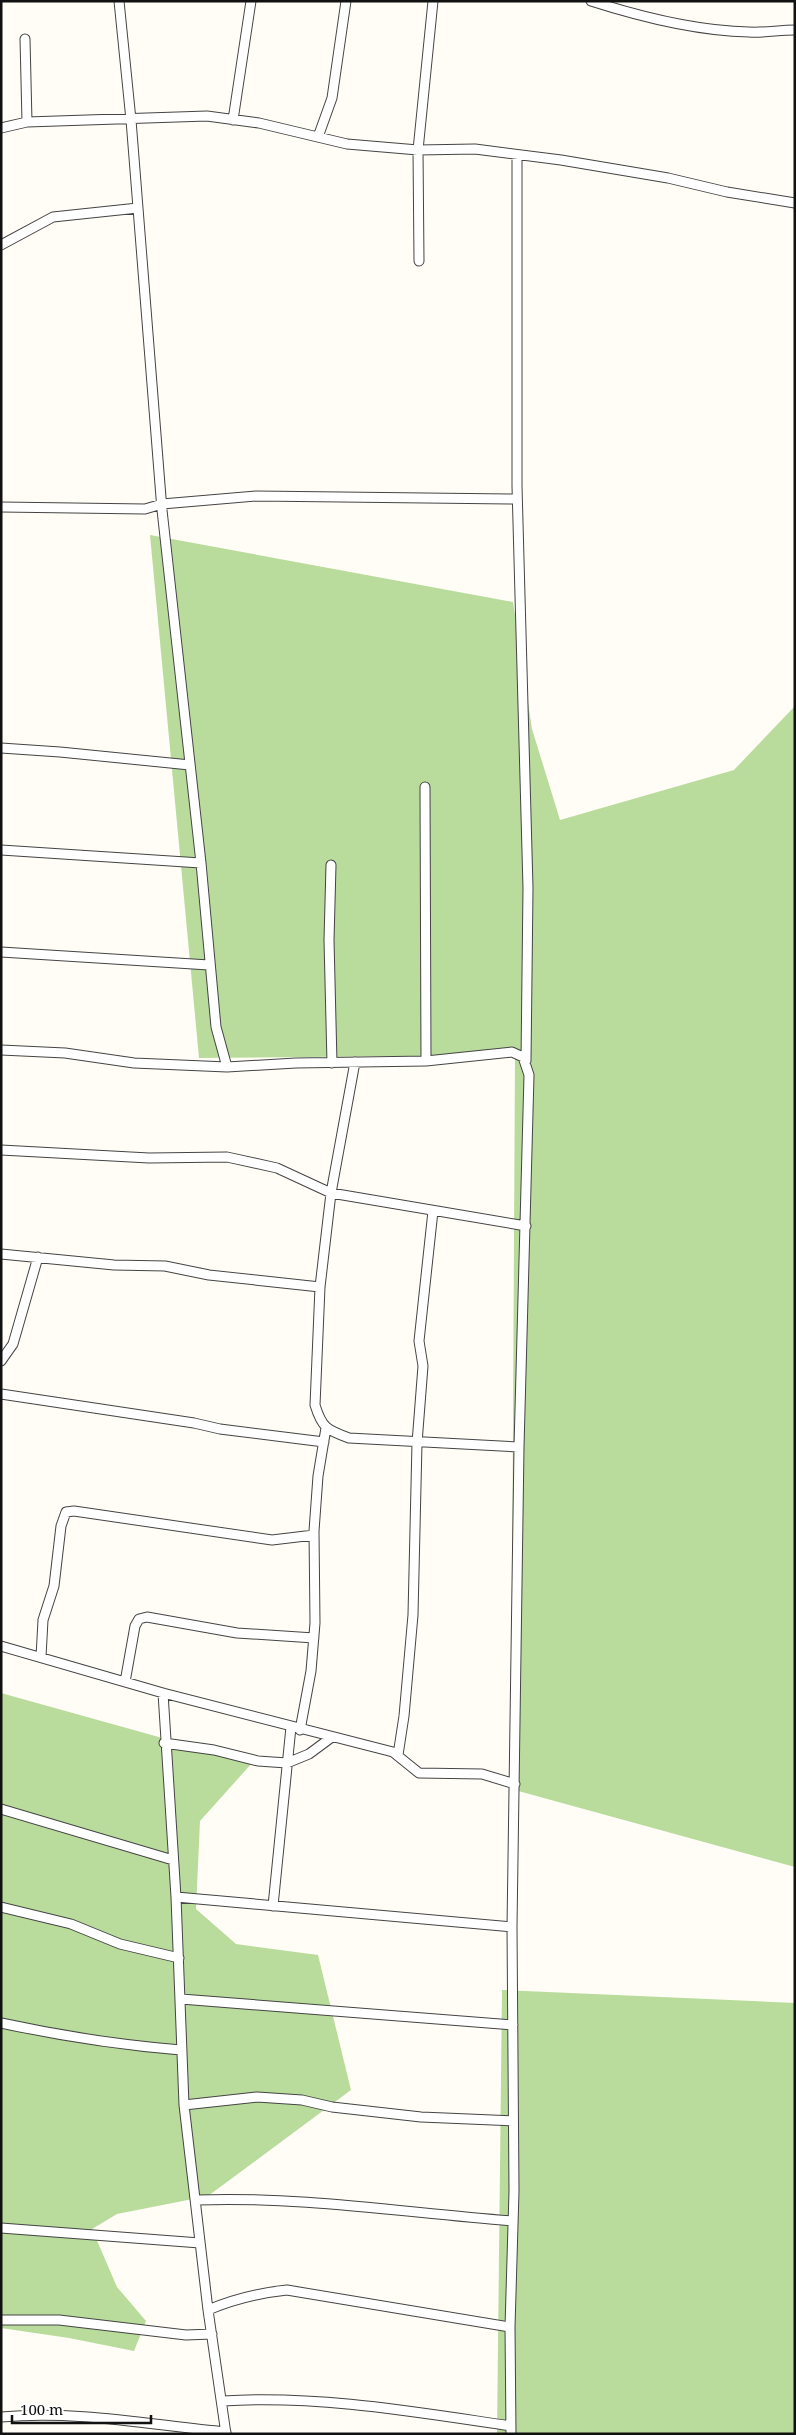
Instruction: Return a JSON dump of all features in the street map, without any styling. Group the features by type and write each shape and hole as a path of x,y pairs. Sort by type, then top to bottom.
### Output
{"street":[{"path":"119,1 131,120 162,504 201,863 216,1027 227,1067"},
{"path":"233,120 251,1"},
{"path":"318,137 332,98 346,1"},
{"path":"419,261 418,150 433,1"},
{"path":"591,1 686,26 748,32 795,30"},
{"path":"25,39 27,122"},
{"path":"1,128 27,122 207,116 259,123 347,144 418,150 475,149 668,178 727,192 795,203"},
{"path":"223,2401 294,2401 384,2407 511,2430 510,2327 513,2221 512,1927 519,1447 529,1075 526,1061 528,888 517,499 517,155"},
{"path":"1,245 53,218 138,208"},
{"path":"1,507 145,509 162,504 256,496 517,499"},
{"path":"1,748 190,765"},
{"path":"425,787 426,1061"},
{"path":"1,850 201,863"},
{"path":"331,865 329,940 332,1062"},
{"path":"1,952 209,965"},
{"path":"1,1050 65,1053 134,1063 227,1067 332,1062 426,1061 512,1052 520,1054 526,1061"},
{"path":"355,1062 331,1193 320,1288 315,1405 320,1421 326,1428 349,1438 519,1447"},
{"path":"1,1150 149,1158 227,1157 277,1168 331,1193 526,1226"},
{"path":"398,1755 404,1716 413,1615 417,1443 423,1366 419,1341 433,1211"},
{"path":"1,1254 114,1265 165,1266 209,1275 320,1288"},
{"path":"1,1361 13,1344 38,1257"},
{"path":"1,1394 194,1423 220,1430 324,1442"},
{"path":"273,1906 287,1763 311,1671 314,1638 314,1535 326,1428"},
{"path":"41,1657 43,1620 54,1586 60,1526 66,1512 74,1511 155,1521 272,1540 314,1535"},
{"path":"125,1682 135,1626 139,1619 147,1616 237,1633 314,1638"},
{"path":"1,1646 163,1693 398,1755 415,1771 426,1775 482,1774 515,1784"},
{"path":"1,2417 76,2416 116,2418 226,2433 223,2401 208,2310 184,2105 176,1897 164,1743 163,1693"},
{"path":"164,1743 214,1750 244,1758 287,1763 309,1754 332,1737"},
{"path":"1,1809 173,1860"},
{"path":"176,1897 512,1927"},
{"path":"1,1907 71,1924 120,1944 179,1958"},
{"path":"181,1999 513,2025"},
{"path":"1,2023 101,2042 181,2050"},
{"path":"184,2105 234,2099 266,2098 302,2100 332,2108 420,2117 513,2121"},
{"path":"196,2200 249,2198 307,2201 513,2221"},
{"path":"1,2228 200,2243"},
{"path":"208,2310 232,2300 258,2293 287,2290 510,2327"},
{"path":"1,2320 58,2320 186,2335 212,2334"}],"green space":[{"path":"150,535 513,602 532,729 560,820 734,770 795,706 795,1867 511,1789 515,1055 199,1058"},
{"path":"1,1693 252,1763 200,1821 196,1909 236,1944 318,1955 351,2090 208,2196 117,2214 92,2229 117,2287 146,2321 134,2351 69,2338 1,2328"},
{"path":"502,1990 795,2003 795,2434 497,2434"}]}
